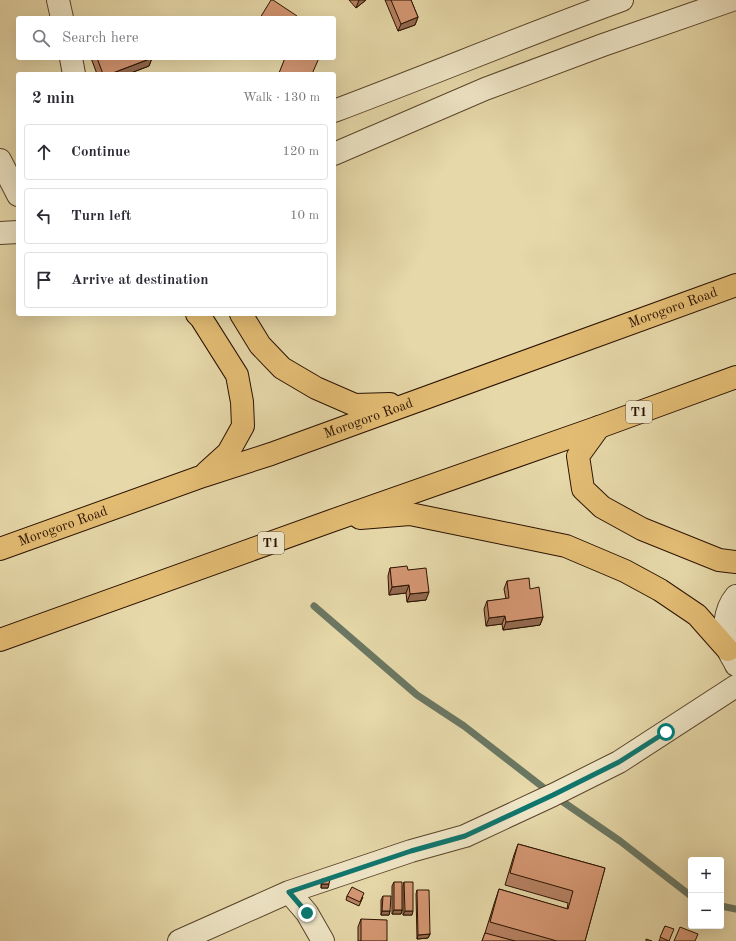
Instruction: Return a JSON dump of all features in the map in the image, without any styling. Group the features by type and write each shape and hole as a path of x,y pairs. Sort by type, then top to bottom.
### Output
{"highway":[{"name":"Morogoro Road","path":"0,549 203,476 271,454 411,404 736,285"},
{"path":"199,316 237,375 242,402 243,426 228,453 203,476"},
{"path":"243,316 260,345 282,368 316,388 355,405 411,404"},
{"name":"T1","path":"0,640 736,377"},
{"path":"599,427 578,456 583,489 602,507 642,530 719,560 736,562"},
{"path":"331,521 410,514 566,546 626,572 660,590 697,615 732,657"}],"street":[{"path":"58,0 62,16"},
{"path":"336,110 622,0"},
{"path":"336,153 485,89 603,45 732,0"},
{"path":"71,60 74,72"},
{"path":"0,160 16,191"},
{"path":"0,233 16,232"},
{"path":"732,657 725,633 726,616 736,596"},
{"path":"179,941 289,892 411,851 472,833 619,762 736,686"},
{"path":"289,892 307,913 323,941"}],"building":[{"path":"271,0 273,0 297,16 261,16"},
{"path":"391,0 411,0 418,17 401,24"},
{"path":"98,60 147,60 115,72 102,72"},
{"path":"284,60 318,60 313,72 279,72"},
{"path":"407,566 408,570 426,568 429,592 410,594 409,585 392,587 390,568"},
{"path":"529,578 530,589 539,587 543,617 506,622 505,616 489,618 487,601 509,598 507,581"},
{"path":"518,844 605,868 585,941 557,941 490,922 499,889 568,909 573,891 510,873"},
{"path":"322,879 330,879 329,884 322,884"},
{"path":"394,882 402,882 402,910 394,910"},
{"path":"404,882 413,882 413,911 405,911"},
{"path":"352,887 364,893 360,902 347,896"},
{"path":"417,890 429,890 430,934 418,935"},
{"path":"383,896 391,896 390,911 382,911"},
{"path":"361,919 387,920 387,941 361,941"},
{"path":"665,926 674,929 669,941 660,937"},
{"path":"680,927 698,934 695,941 674,941"},
{"path":"485,933 515,941 482,941"}],"waterway":[{"path":"314,606 417,695 464,726 553,795 620,841 688,894"},
{"path":"724,907 736,909"}],"route":[{"path":"307,913 289,892 411,851 465,836 619,762 666,732"}]}
